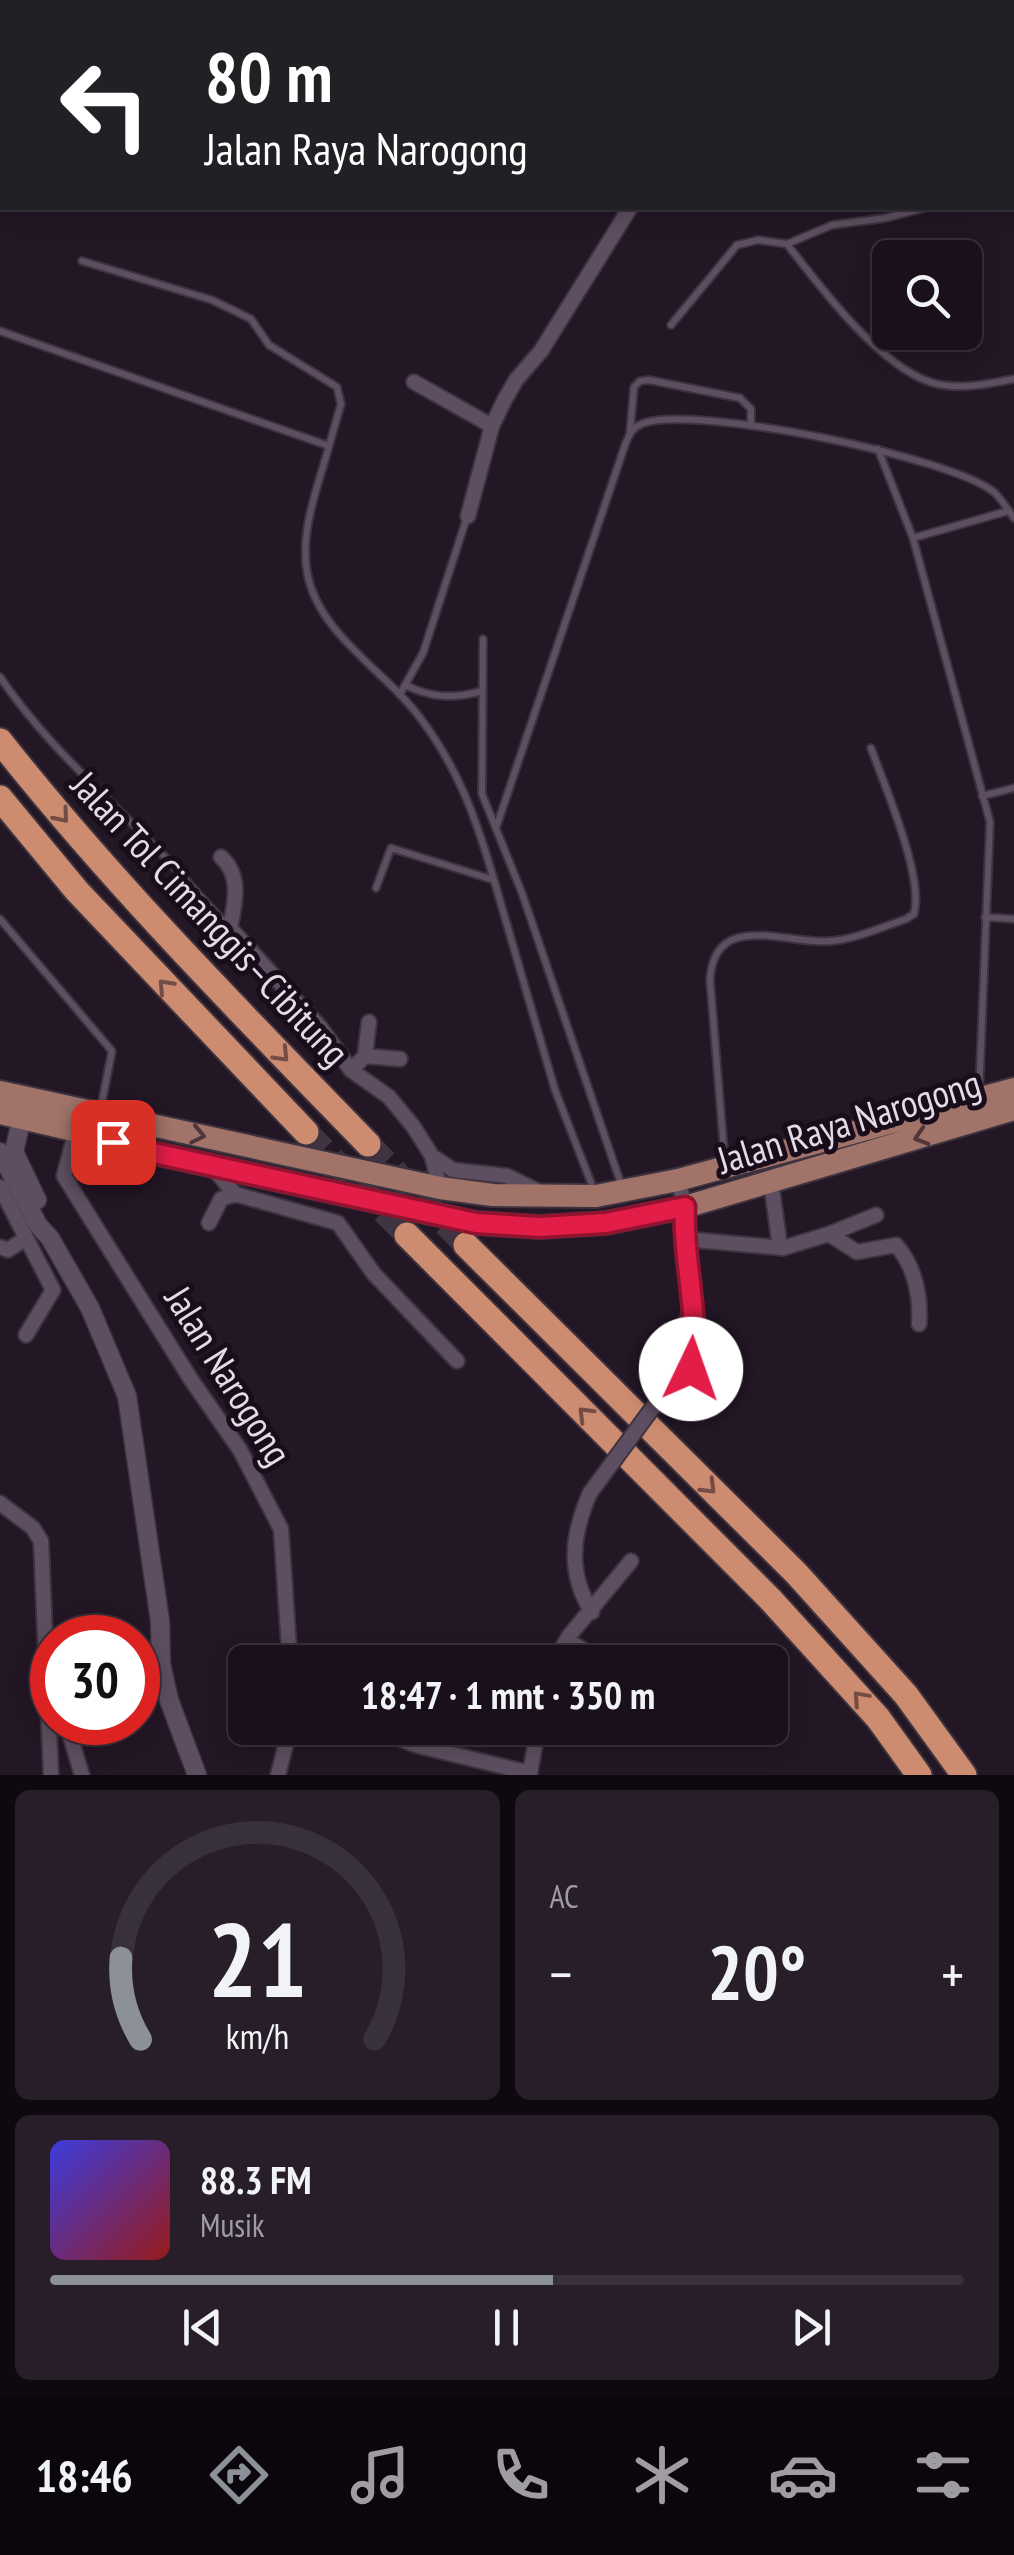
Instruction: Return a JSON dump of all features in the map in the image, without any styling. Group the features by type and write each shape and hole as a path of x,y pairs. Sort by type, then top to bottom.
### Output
{"highway":[{"name":"Jalan Tol Cimanggis–Cibitung","path":"0,740 129,894 368,1144"},
{"name":"Jalan Tol Cimanggis–Cibitung","path":"0,798 90,904 306,1132"},
{"path":"406,1235 770,1598 878,1718 920,1775"},
{"path":"466,1245 796,1574 906,1696 964,1775"}],"main road":[{"name":"Jalan Raya Narogong","path":"0,1092 440,1188 552,1198 596,1196 678,1180 1014,1088"},
{"name":"Jalan Raya Narogong","path":"0,1114 86,1133 140,1150 476,1223 540,1227 606,1223 685,1207 1014,1110"},
{"path":"9,1127 73,1142 140,1150"}],"street":[{"path":"468,516 492,426 516,380 542,352 629,210"},
{"path":"414,382 492,426"},
{"path":"221,857 229,864 236,886 230,928 321,1028 350,1070 389,1097 432,1156 453,1170 507,1176 552,1198"},
{"path":"350,1070 366,1056 369,1022"},
{"path":"366,1056 400,1060"},
{"path":"9,1127 14,1152 48,1220 50,1238"},
{"name":"Jalan Narogong","path":"73,1142 64,1176 74,1196 130,1276 190,1378 240,1450 281,1528 289,1645"},
{"path":"0,1152 38,1225 50,1238 90,1308 127,1396 160,1621 161,1664 169,1700 197,1775"},
{"path":"432,1156 440,1188"},
{"path":"212,1166 235,1194"},
{"path":"678,1180 685,1207 696,1342 686,1395"},
{"path":"771,1182 780,1248"},
{"path":"0,1187 53,1290 26,1335"},
{"path":"208,1223 221,1199 235,1194 338,1222 374,1274 457,1361"},
{"path":"685,1239 780,1248 876,1216"},
{"path":"829,1234 856,1252 900,1247 921,1298 919,1324"},
{"path":"0,1248 8,1250 26,1238"},
{"path":"592,1612 575,1578 579,1517 590,1493 671,1379 691,1306"},
{"path":"0,1503 34,1528 42,1540 46,1615"},
{"path":"564,1645 631,1561"},
{"path":"51,1745 51,1775"},
{"path":"73,1745 82,1775"},
{"path":"278,1775 286,1745"},
{"path":"414,1745 530,1774 535,1745"}],"lane":[{"path":"671,324 737,245 758,240 787,244 832,225 916,210"},
{"path":"787,244 816,282 892,362 929,382 952,386 1014,379"},
{"path":"82,261 212,300 251,319 269,345 338,387 341,404 304,536 313,592 362,660 400,694 437,744 474,811 554,1090 596,1196"},
{"path":"0,331 330,446"},
{"path":"496,828 630,432 634,386 649,380 740,398 752,409 751,426"},
{"path":"630,432 639,424 658,420 751,426 878,448 914,458 994,492 1011,514 912,538"},
{"path":"878,448 912,538 990,822 980,1098"},
{"path":"400,694 423,652 468,516"},
{"path":"483,639 482,794 624,1191"},
{"path":"0,677 58,752 162,854 230,928"},
{"path":"405,685 444,698 482,691"},
{"path":"726,1167 710,980 711,963 719,951 746,936 771,934 831,942 906,920 914,914 917,904 907,852 871,748"},
{"path":"982,796 1014,788"},
{"path":"376,888 392,848 494,880"},
{"path":"986,916 1014,919"},
{"path":"0,919 112,1051 100,1114"},
{"path":"569,1636 584,1645"}],"tunnel":[{"path":"306,1132 407,1235"},
{"path":"368,1144 466,1245"}],"route":[{"path":"113,1142 476,1223 540,1227 606,1223 685,1207 686,1258 696,1342 691,1369"}]}
